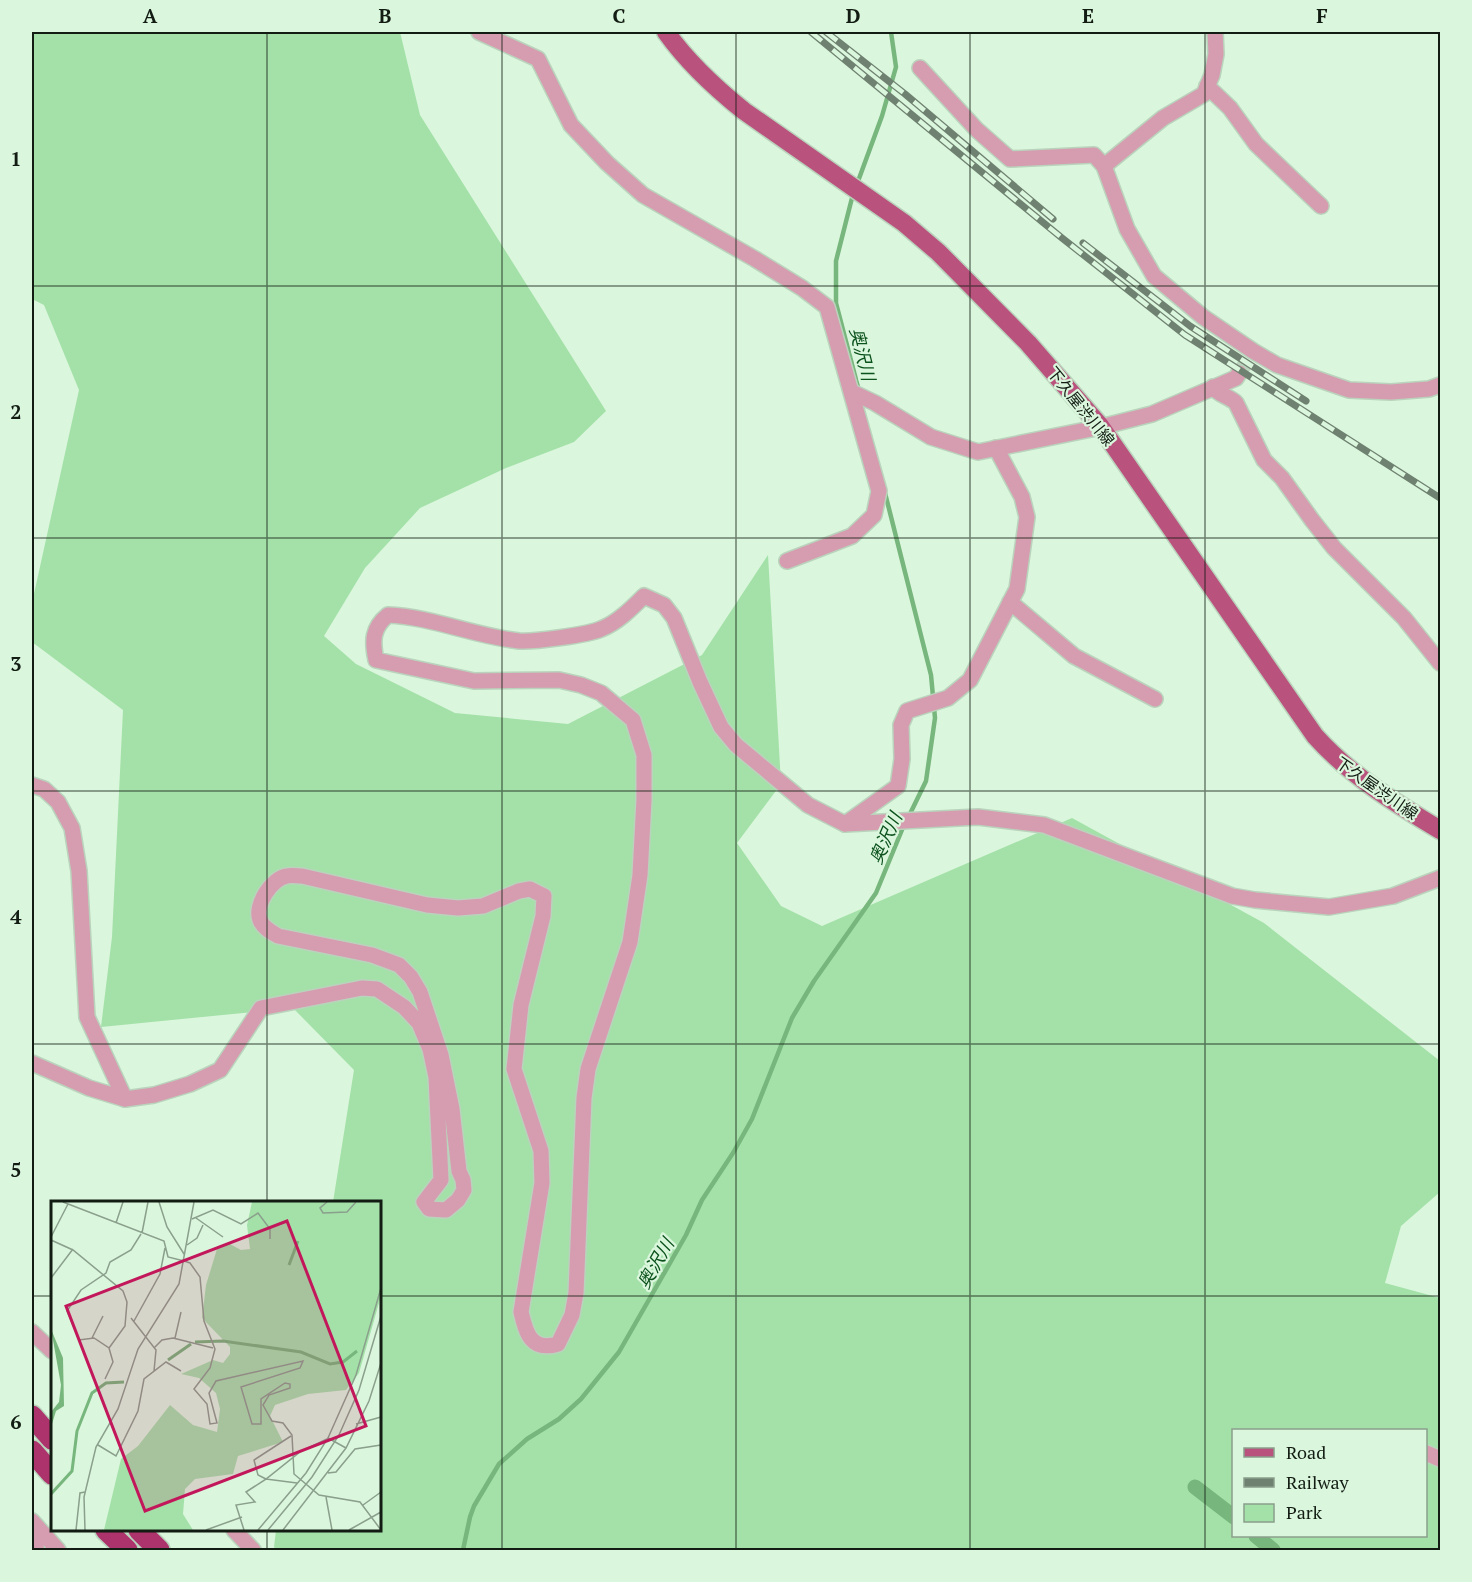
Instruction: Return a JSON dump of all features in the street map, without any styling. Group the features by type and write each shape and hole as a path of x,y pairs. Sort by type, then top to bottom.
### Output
{"highway":[{"path":"32,1416 51,1439"},
{"path":"32,1451 51,1473"},
{"path":"107,1531 128,1551"},
{"path":"140,1531 159,1551"}],"main road":[{"name":"下久屋渋川線","path":"666,32 682,55 721,93 904,223 938,252 1028,343 1101,427 1315,736 1353,774 1440,830"}],"street":[{"path":"479,32 538,59 571,125 607,164 643,195 755,259 802,288 826,307 879,491 874,514 852,536 787,561"},
{"path":"1104,166 1163,118 1204,94 1212,75 1216,54 1215,32"},
{"path":"920,68 977,130 1010,159 1094,155 1104,166 1127,229 1154,276 1251,354 1349,390 1391,392 1430,389 1440,385"},
{"path":"1208,86 1230,108 1256,144 1322,206"},
{"path":"852,392 938,440 978,452 1101,427 1152,414 1236,378 1239,373"},
{"path":"1213,387 1216,392 1229,397 1236,403 1264,460 1282,478 1334,548 1404,618 1440,663"},
{"path":"845,824 898,786 902,759 901,725 907,711 948,698 970,680 1017,589 1028,517 1022,496 996,448"},
{"path":"32,1063 89,1088 125,1099 154,1095 190,1084 220,1070 261,1008 362,988 377,989 404,1007 419,1023 430,1049 436,1077 441,1180 424,1202 429,1209 446,1210 458,1200 464,1190 463,1180 459,1171 452,1109 441,1055 420,992 411,977 399,965 372,955 278,936 269,931 260,921 259,910 265,893 275,881 286,876 302,876 427,905 458,908 483,906 519,891 530,889 544,896 543,916 521,1005 514,1069 541,1151 542,1182 521,1312 530,1338 538,1345 548,1347 558,1344 572,1315 576,1293 584,1098 588,1069 630,942 640,875 644,755 633,720 601,693 580,685 559,680 474,681 376,660 372,642 381,621 388,615 413,616 520,641 551,639 601,629 628,612 644,596 664,605 674,618 721,727 736,745 808,805 845,824 978,817 1044,825 1232,896 1329,907 1393,896 1440,878"},
{"path":"1010,602 1074,656 1155,699"},
{"path":"32,785 44,789 58,802 72,828 79,871 87,1017 125,1099"},
{"path":"32,1332 51,1350"},
{"path":"34,1524 36,1551"},
{"path":"34,1524 58,1551"},
{"path":"235,1531 253,1551"}],"green space":[{"path":"32,32 400,32 420,115 606,411 574,442 506,468 420,508 365,568 324,636 356,664 455,713 568,724 702,655 768,555 781,784 737,843 781,906 822,926 1072,818 1264,923 1440,1061 1440,1192 1401,1226 1385,1283 1440,1298 1440,1550 276,1550 274,1547 276,1531 381,1531 381,1201 333,1201 354,1070 293,1008 101,1027 112,937 123,710 32,642 32,603 79,390 44,305 32,299"}],"waterway":[{"name":"奥沢川","path":"857,184 882,116 896,67 891,32"},
{"name":"奥沢川","path":"853,194 836,261 836,303 859,391"},
{"name":"奥沢川","path":"884,489 931,675 935,718 926,781 908,818"},
{"name":"奥沢川","path":"463,1550 474,1506 499,1464 527,1439 559,1419 581,1399 619,1352 686,1235 702,1200 752,1119 792,1018 814,981 876,893 904,825"},
{"path":"1195,1487 1232,1515"},
{"path":"1257,1537 1273,1550"}],"tunnel":[{"path":"1239,373 1250,357"}],"railway":[{"path":"811,32 1062,238 1185,335 1440,498"},
{"path":"826,32 905,94 1053,219"},
{"path":"1083,243 1190,326 1306,401"}]}
